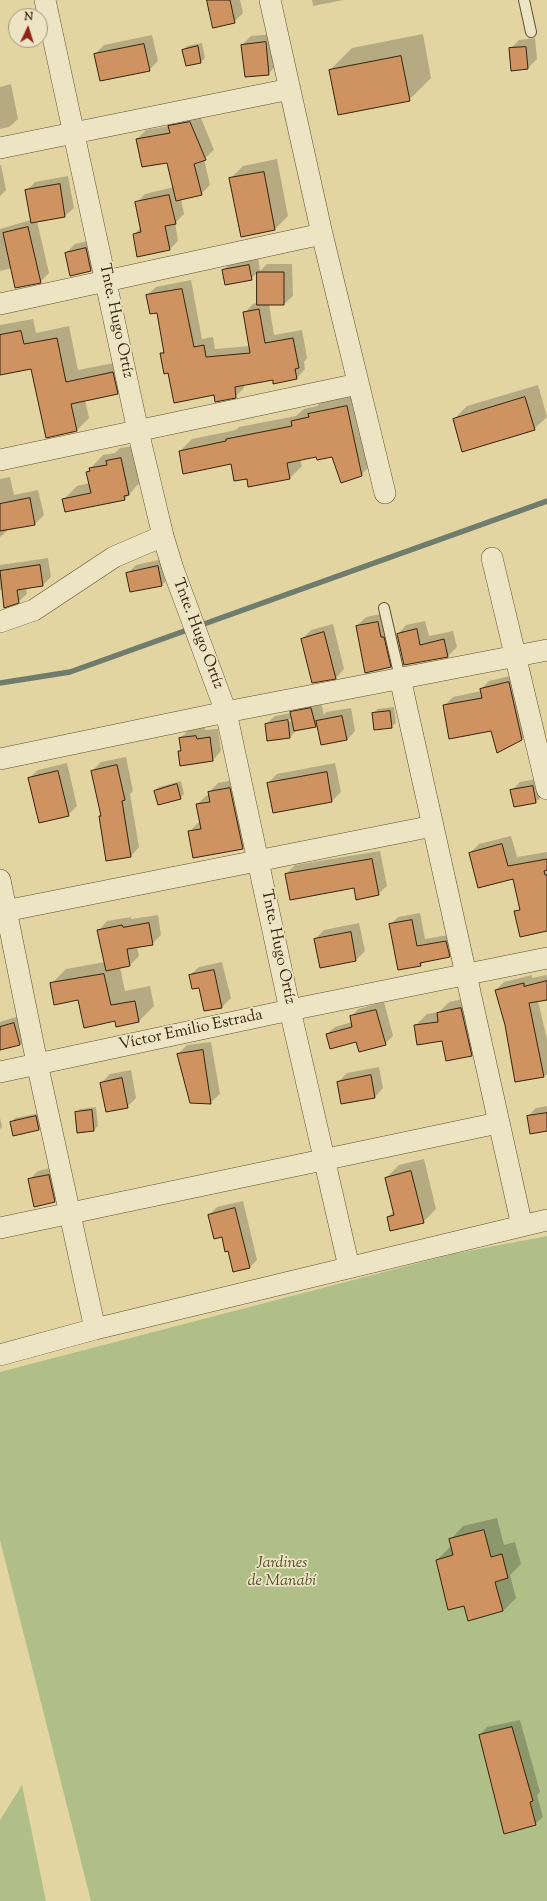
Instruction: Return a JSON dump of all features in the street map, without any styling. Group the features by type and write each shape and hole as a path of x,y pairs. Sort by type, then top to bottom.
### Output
{"street":[{"name":"Tnte. Hugo Ortíz","path":"45,0 138,432 163,536 185,601 224,705 290,1010 349,1267"},
{"path":"270,0 322,234 385,493"},
{"path":"0,148 290,89"},
{"path":"0,304 322,234"},
{"path":"0,460 138,432 358,384"},
{"path":"0,622 34,610 114,558 163,536"},
{"path":"492,558 547,789"},
{"path":"0,759 224,705 400,678 547,650"},
{"path":"400,678 464,975 522,1226"},
{"path":"3,912 433,826"},
{"path":"0,880 3,912 71,1213 95,1329"},
{"name":"Víctor Emilio Estrada","path":"0,1072 290,1010 547,958"},
{"path":"0,1228 498,1123"},
{"path":"0,1355 95,1329 547,1220"}],"lane":[{"path":"524,0 531,32"},
{"path":"384,608 400,678"}],"green space":[{"name":"Jardines de Manabí","path":"547,1236 547,1901 91,1901 0,1540 0,1372 453,1254"},
{"path":"22,1785 46,1901 0,1901 0,1820"}],"building":[{"path":"207,0 230,0 235,23 213,28"},
{"path":"266,42 269,75 245,77 241,45"},
{"path":"144,44 150,71 100,81 94,54"},
{"path":"198,46 201,63 186,66 182,50"},
{"path":"526,47 528,69 511,71 509,48"},
{"path":"401,56 410,101 338,115 329,70"},
{"path":"190,122 206,160 194,164 202,195 176,201 167,163 142,167 136,139 170,133 168,126"},
{"path":"264,172 275,230 241,237 229,178"},
{"path":"60,184 65,217 31,223 25,190"},
{"path":"169,195 176,224 165,226 170,250 137,257 133,234 141,232 135,202"},
{"path":"28,227 41,283 15,288 3,233"},
{"path":"86,248 91,271 70,276 65,253"},
{"path":"249,265 252,280 225,285 222,270"},
{"path":"257,272 284,272 284,305 257,305"},
{"path":"182,289 194,347 204,345 206,357 250,353 243,312 259,309 265,343 293,338 299,368 295,369 297,379 273,384 273,380 235,387 236,398 215,402 214,395 174,403 168,373 164,374 160,353 164,353 157,313 150,314 146,295"},
{"path":"21,331 24,344 57,338 66,382 113,372 118,394 71,404 77,431 46,438 31,369 0,375 0,335"},
{"path":"525,397 535,430 462,452 453,419"},
{"path":"347,406 362,476 341,483 332,457 317,460 316,457 287,463 290,479 248,487 247,479 234,481 231,464 183,474 179,451 226,441 226,439 292,426 291,421 309,417 308,414"},
{"path":"121,458 129,495 124,496 125,500 65,512 62,499 91,493 86,472 90,471 89,468 107,465 106,461"},
{"path":"30,498 35,525 0,531 0,504"},
{"path":"40,565 43,586 17,590 19,603 4,608 0,571"},
{"path":"158,566 162,586 130,592 126,573"},
{"path":"378,622 381,637 384,637 391,667 365,673 356,626"},
{"path":"417,629 420,645 444,639 448,657 404,665 397,634"},
{"path":"324,632 336,679 312,683 301,639"},
{"path":"509,682 522,740 497,753 491,731 449,739 443,705 482,698 480,689"},
{"path":"311,708 316,727 294,731 290,712"},
{"path":"390,711 392,728 374,730 372,713"},
{"path":"342,716 347,740 321,745 316,721"},
{"path":"288,720 290,738 267,741 265,724"},
{"path":"196,736 197,739 210,737 213,761 180,766 178,751 181,751 179,738"},
{"path":"117,765 125,800 122,801 131,857 106,861 99,816 101,816 91,771"},
{"path":"58,771 69,816 39,823 28,778"},
{"path":"327,772 332,802 273,813 267,783"},
{"path":"177,784 181,799 158,805 154,791"},
{"path":"533,786 536,803 514,807 510,790"},
{"path":"230,788 243,849 193,858 188,831 201,829 196,804 210,802 208,792"},
{"path":"502,844 508,866 547,859 547,870 544,871 545,875 547,875 547,931 520,937 514,911 520,910 513,879 478,888 469,853"},
{"path":"372,859 379,895 356,900 354,888 290,900 285,874"},
{"path":"412,920 417,946 446,941 450,957 420,963 421,966 398,970 389,924"},
{"path":"149,923 153,945 127,949 130,966 106,971 97,930 122,925 123,927"},
{"path":"351,932 356,961 320,968 314,939"},
{"path":"214,970 222,1008 204,1011 199,988 192,989 189,975"},
{"path":"104,974 111,1005 135,1001 139,1022 116,1027 115,1021 84,1028 78,1000 54,1005 50,983"},
{"path":"547,981 547,1000 529,1003 544,1077 515,1082 505,1025 495,990 524,983 524,986"},
{"path":"461,1008 472,1056 446,1061 442,1041 417,1045 414,1025 438,1022 437,1013"},
{"path":"376,1010 386,1045 359,1052 356,1042 330,1049 326,1034 352,1027 350,1016"},
{"path":"14,1023 20,1045 0,1050 0,1027"},
{"path":"203,1050 211,1104 190,1103 177,1054"},
{"path":"371,1075 375,1098 341,1104 337,1082"},
{"path":"122,1078 128,1108 106,1112 100,1083"},
{"path":"92,1110 94,1131 77,1133 75,1112"},
{"path":"547,1113 547,1131 530,1134 527,1116"},
{"path":"36,1116 39,1130 13,1136 10,1122"},
{"path":"411,1171 424,1223 390,1231 387,1217 394,1215 385,1178"},
{"path":"49,1175 55,1202 34,1207 28,1179"},
{"path":"235,1208 250,1268 233,1272 228,1251 225,1252 222,1237 214,1239 208,1215"},
{"path":"484,1530 491,1557 502,1554 508,1578 495,1582 503,1611 468,1621 464,1606 448,1610 436,1560 453,1555 449,1539"},
{"path":"512,1727 533,1801 530,1802 536,1825 504,1834 479,1735"}],"waterway":[{"path":"0,683 70,672 547,501"}]}
